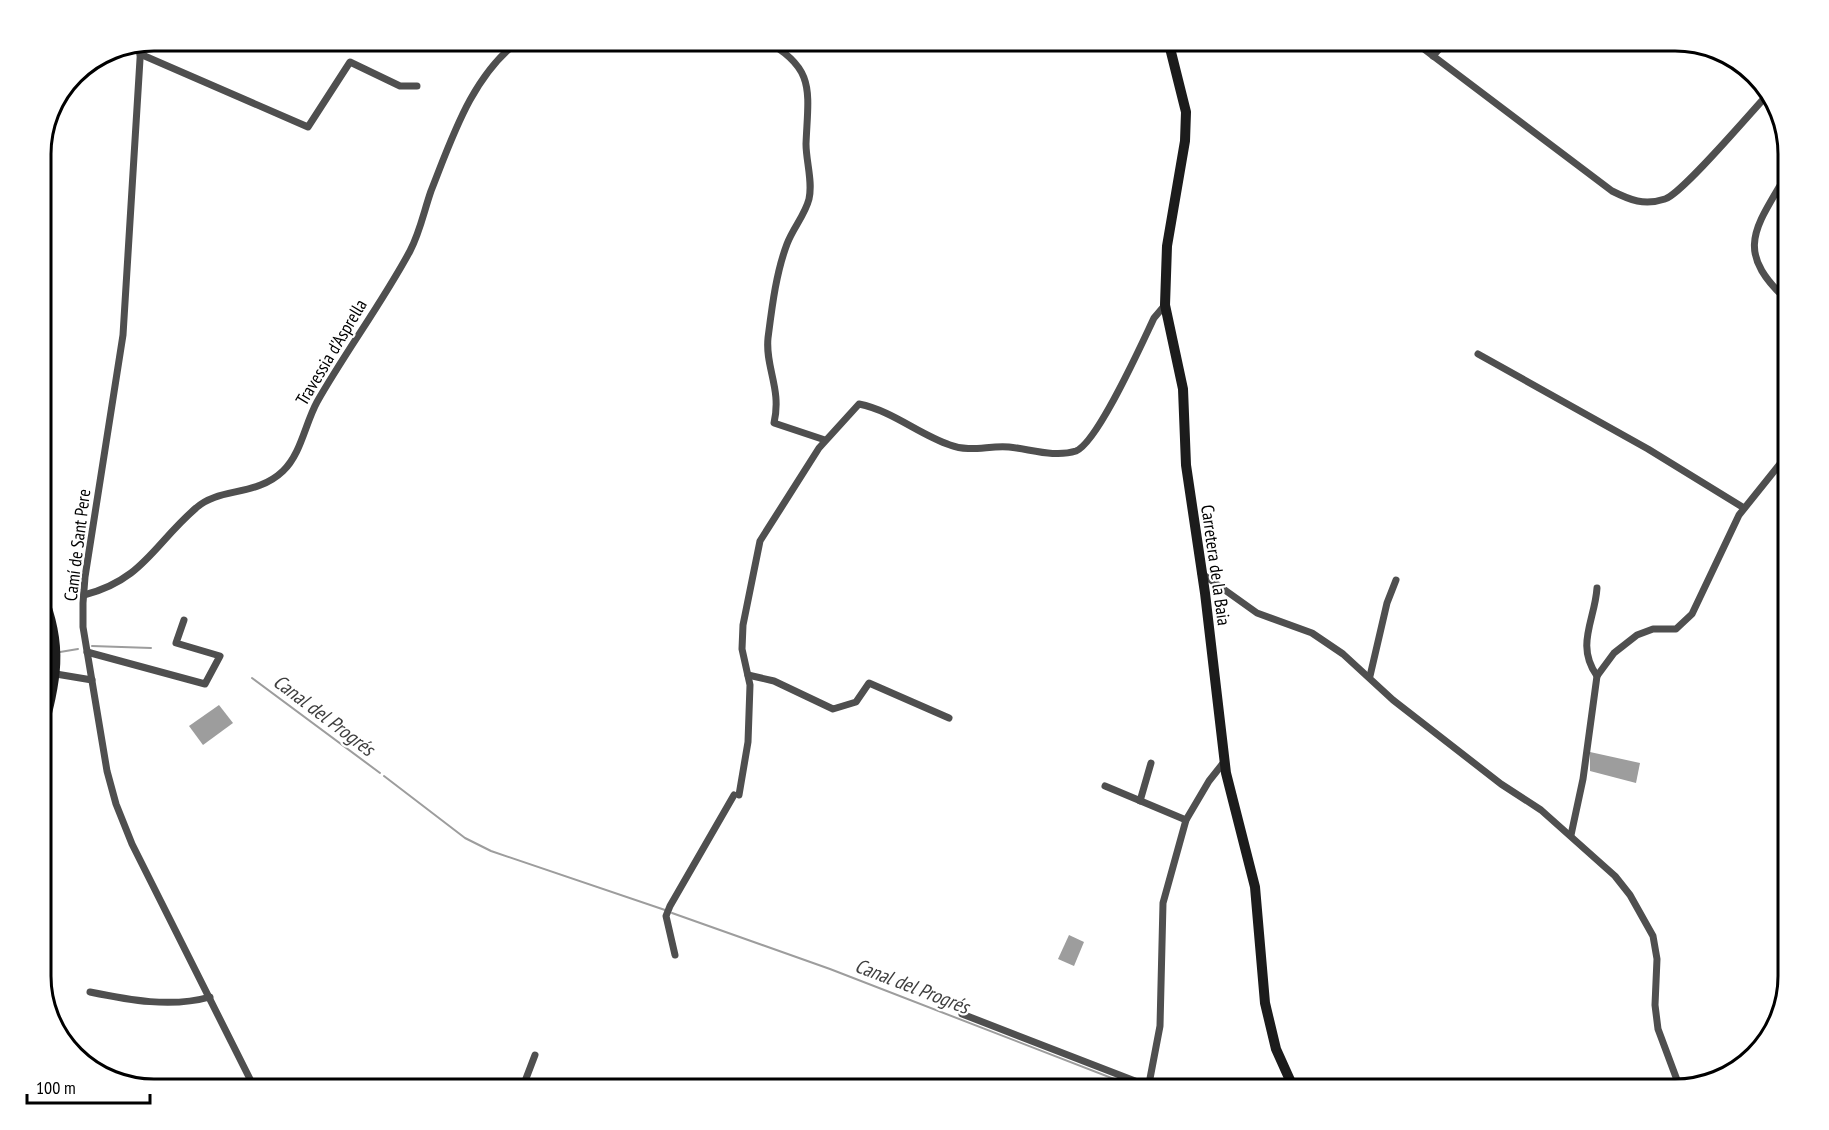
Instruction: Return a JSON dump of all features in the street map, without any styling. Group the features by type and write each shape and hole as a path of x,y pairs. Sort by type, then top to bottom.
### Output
{"main road":[{"name":"Carretera de la Baia","path":"1171,51 1186,112 1185,141 1167,246 1165,305 1183,389 1186,465 1224,762 1255,887 1264,1003 1276,1049 1290,1079"},
{"path":"51,623 56,639 56,674 51,695"}],"street":[{"name":"Travessia d'Asprella","path":"84,595 102,590 139,569 198,506 214,498 249,491 283,472 293,458 316,404 411,250 431,191 472,95 486,72 506,51"},
{"path":"784,51 800,66 807,88 809,118 806,144 810,195 780,265 768,341 779,405 774,423 825,440"},
{"path":"1426,51 1612,190 1635,203 1666,199 1688,181 1763,100"},
{"path":"1433,56 1437,51"},
{"name":"Camí de Sant Pere","path":"140,54 123,336 84,595 87,652 107,771 116,804 132,844 250,1079"},
{"path":"140,54 308,127 350,62 400,86 417,86"},
{"path":"1778,189 1757,226 1753,242 1757,264 1770,285 1778,292"},
{"path":"675,955 666,916 737,795 748,742 748,675 742,649 742,625 754,581 760,541 825,440 860,404 879,408 951,446 970,449 1006,446 1060,454 1078,450 1096,430 1154,318 1165,305"},
{"path":"1478,354 1648,449 1744,508"},
{"path":"1570,835 1583,778 1597,676 1614,653 1637,635 1653,629 1676,629 1692,614 1744,508 1778,466"},
{"path":"1201,573 1257,613 1312,633 1370,676 1393,700 1570,835 1615,876 1630,895 1653,936 1657,959 1654,1005 1658,1029 1677,1079"},
{"path":"1370,676 1387,603 1396,580"},
{"path":"1597,588 1586,629 1588,664 1597,676"},
{"path":"87,652 205,684 220,656 176,643 184,620"},
{"path":"51,676 56,674 92,680"},
{"path":"748,675 774,681 833,709 856,702 869,683 949,718"},
{"path":"1150,1079 1160,1026 1163,903 1186,820 1209,781 1224,762"},
{"path":"1140,801 1151,763"},
{"path":"1105,786 1186,820"},
{"path":"90,992 123,998 186,1004 210,997"},
{"path":"962,1014 1125,1079"},
{"path":"526,1079 535,1055"}],"shaded area":[{"path":"219,705 233,723 203,745 189,726"},
{"path":"1590,752 1640,763 1636,783 1590,771"},
{"path":"1069,935 1084,942 1074,966 1058,959"}],"waterway":[{"name":"Canal del Progrés","path":"92,646 151,648"},
{"name":"Canal del Progrés","path":"60,652 78,649"},
{"name":"Canal del Progrés","path":"252,678 380,773"},
{"name":"Canal del Progrés","path":"384,776 465,838 491,851 665,910"},
{"name":"Canal del Progrés","path":"672,913 830,969 1114,1079"}]}
